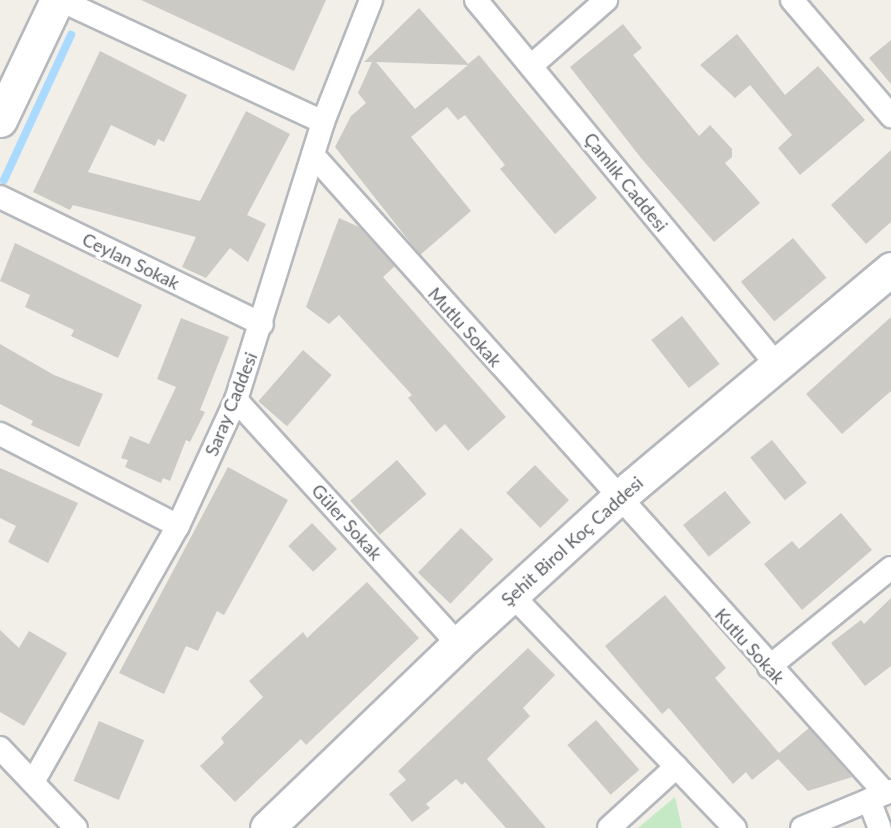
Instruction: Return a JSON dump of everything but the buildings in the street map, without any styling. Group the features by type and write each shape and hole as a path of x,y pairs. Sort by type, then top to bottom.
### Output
{"main road":[{"path":"1,112 59,0"},
{"name":"Şehit Birol Koç Caddesi","path":"267,828 458,644 617,499 891,269"}],"street":[{"path":"59,0 323,122"},
{"name":"Saray Caddesi","path":"33,782 178,526 236,400 262,324 323,122 371,0"},
{"name":"Çamlık Caddesi","path":"476,0 776,364"},
{"path":"531,66 606,0"},
{"path":"792,0 891,116"},
{"name":"Mutlu Sokak","path":"313,156 617,499"},
{"name":"Ceylan Sokak","path":"0,197 262,324"},
{"name":"Güler Sokak","path":"236,400 458,644"},
{"path":"0,434 178,526"},
{"name":"Kutlu Sokak","path":"617,499 882,795"},
{"path":"769,667 891,568"},
{"path":"512,595 735,828"},
{"path":"0,748 76,828"},
{"path":"609,828 676,767"},
{"path":"802,828 882,795 880,828"}],"green space":[{"path":"675,797 682,828 638,828"}],"waterway":[{"path":"4,180 71,35"}]}
